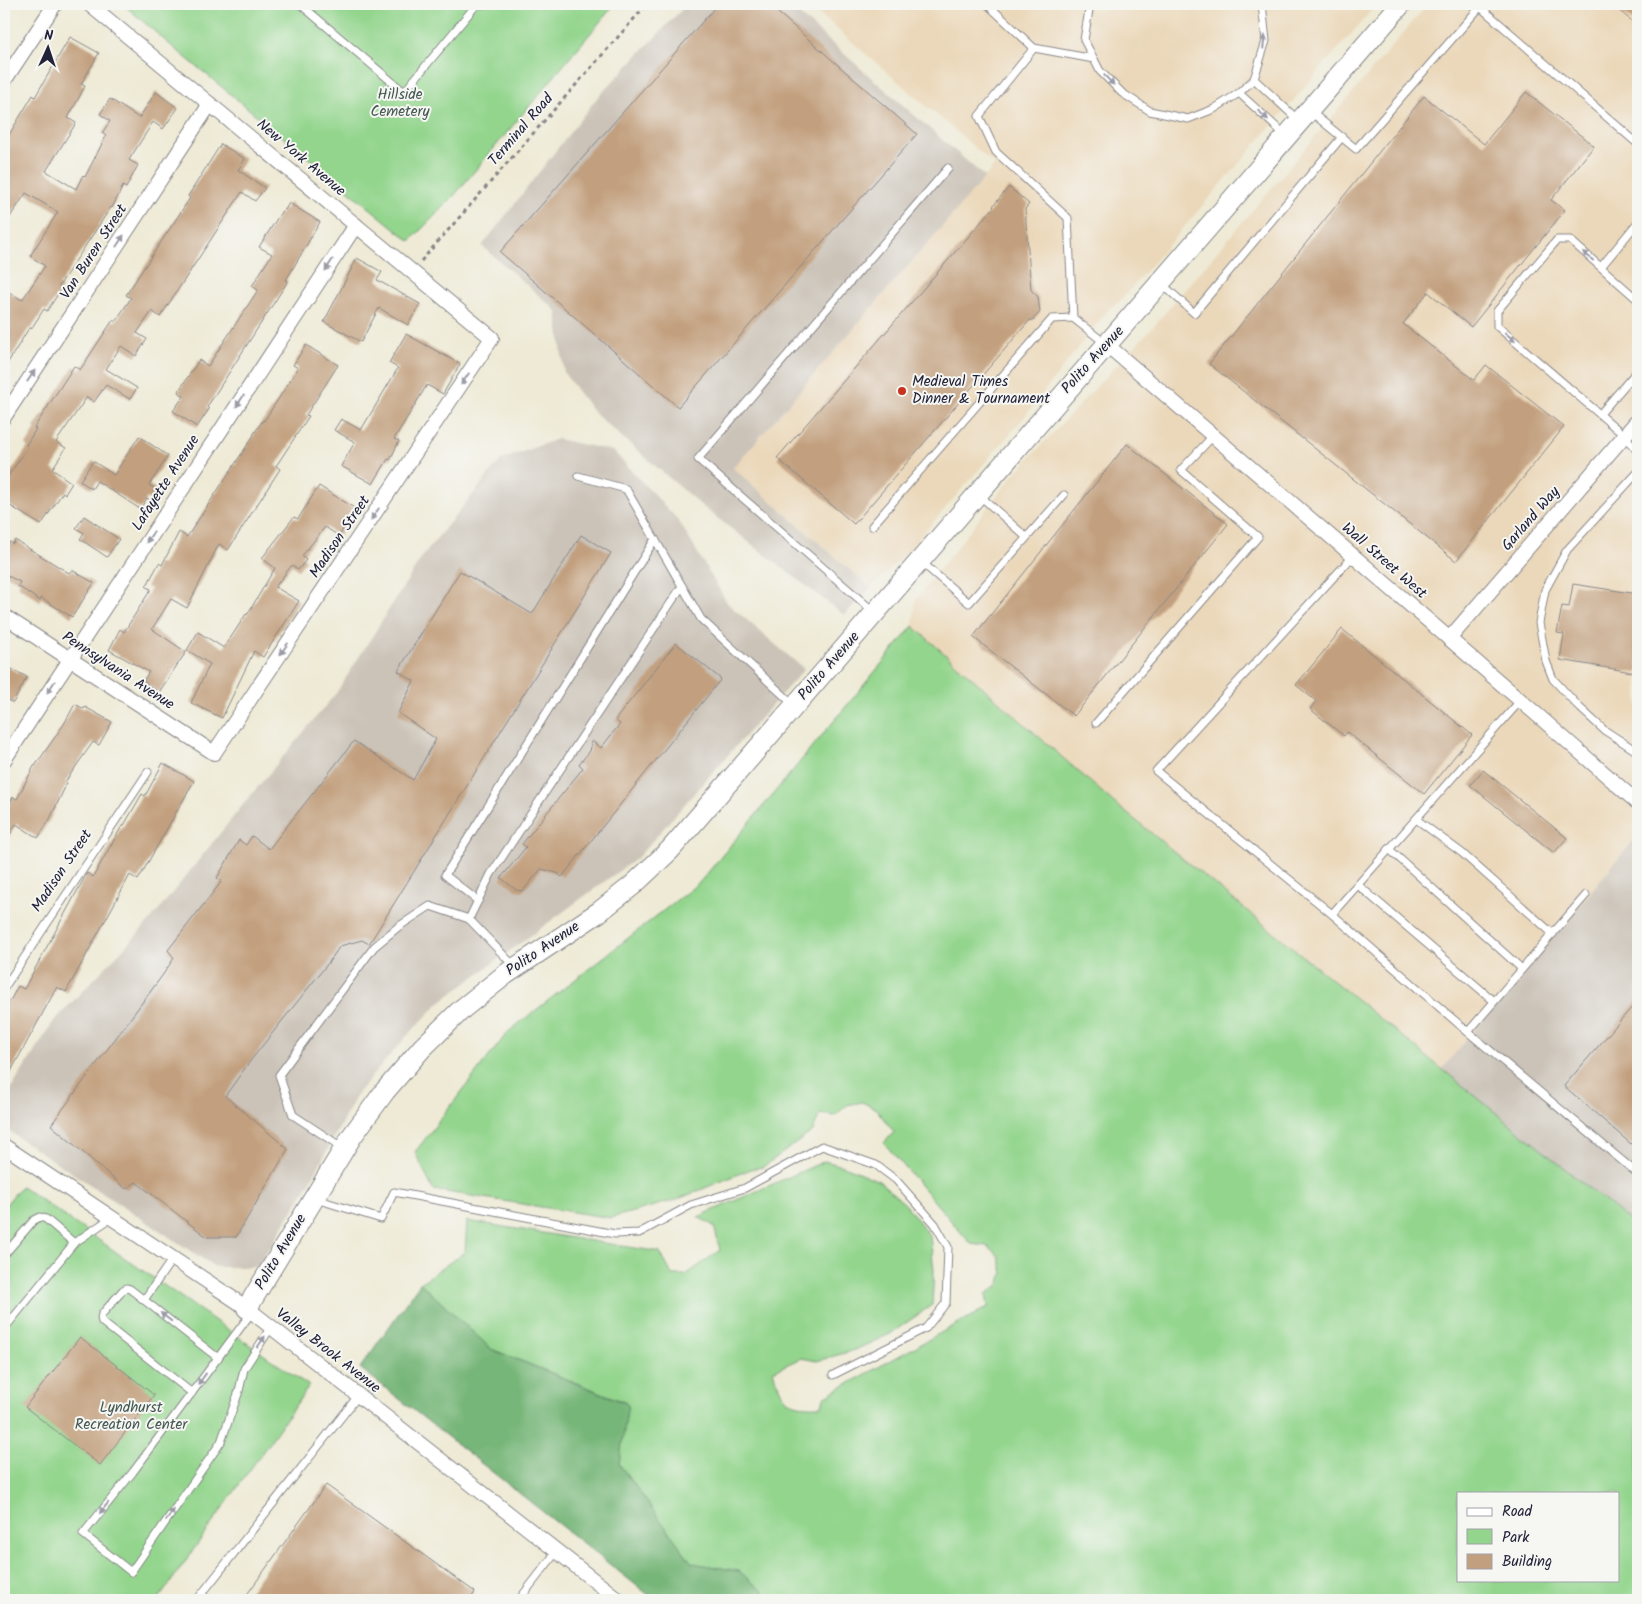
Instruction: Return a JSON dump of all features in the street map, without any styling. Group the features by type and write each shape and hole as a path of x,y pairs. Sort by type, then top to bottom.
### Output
{"street":[{"path":"4,81 56,4"},
{"name":"New York Avenue","path":"88,4 492,338"},
{"name":"Polito Avenue","path":"249,1310 344,1149 385,1091 422,1048 462,1009 516,967 599,912 633,885 670,850 876,613 1078,375 1161,283 1401,4"},
{"name":"Van Buren Street","path":"4,417 210,104"},
{"name":"Lafayette Avenue","path":"4,760 356,225"},
{"name":"Madison Street","path":"214,753 492,338"},
{"name":"Wall Street West","path":"1107,345 1354,555 1449,640 1521,700 1638,803"},
{"name":"Garland Way","path":"1449,640 1638,420"},
{"name":"Pennsylvania Avenue","path":"4,616 214,753"},
{"name":"Valley Brook Avenue","path":"4,1146 249,1310 619,1600"}],"lane":[{"path":"300,4 404,92 477,4"},
{"path":"987,4 1034,48 1094,59"},
{"path":"1090,4 1084,40 1100,71 1122,93 1150,111 1188,119 1214,109 1239,94 1254,79 1266,41 1262,4"},
{"path":"1239,94 1298,123 1342,137 1356,148 1478,5 1638,144"},
{"path":"1034,48 979,116 996,152 1068,218 1073,318"},
{"path":"1254,79 1298,123"},
{"path":"1161,283 1194,313 1342,137"},
{"path":"876,613 698,459 948,168"},
{"path":"1601,267 1638,222"},
{"path":"1638,300 1570,240 1557,240 1497,311 1497,326 1600,414 1638,452"},
{"path":"872,526 1052,319 1073,318 1107,345"},
{"path":"1600,414 1638,370"},
{"path":"1096,723 1258,537 1181,470 1213,436"},
{"path":"1638,472 1568,550 1546,590 1539,623 1546,662 1553,679 1604,730 1638,752"},
{"path":"578,476 626,489 701,619 795,706"},
{"path":"977,493 1026,537"},
{"path":"920,561 969,602 1064,495"},
{"path":"478,901 445,875 655,539"},
{"path":"1354,555 1156,771 1332,914 1468,1032 1638,1174"},
{"path":"469,919 491,874 682,586"},
{"path":"1332,914 1521,700"},
{"name":"Madison Street","path":"4,988 148,772"},
{"path":"1416,819 1462,853 1553,934"},
{"path":"1389,849 1522,969"},
{"path":"1358,884 1494,1001"},
{"path":"1468,1032 1586,894"},
{"path":"344,1149 294,1114 279,1075 374,947 398,927 430,906 469,919 516,967"},
{"path":"314,1198 381,1219 394,1192 615,1234 639,1233 691,1206 745,1188 822,1146 849,1155 876,1165 896,1180 934,1224 948,1247 946,1303 926,1328 833,1375"},
{"path":"4,1255 34,1220 40,1217 46,1219 74,1243"},
{"path":"4,1329 74,1243 111,1218"},
{"path":"144,1300 173,1258"},
{"path":"192,1393 102,1322 102,1314 127,1288 218,1358"},
{"name":"Polito Avenue","path":"249,1310 218,1358 133,1472 83,1534 131,1572 221,1442 239,1391 244,1369 271,1327"},
{"path":"197,1600 358,1396"},
{"path":"519,1600 557,1551"}],"path":[{"name":"Terminal Road","path":"412,271 647,4"}],"shaded area":[{"path":"687,4 787,4 985,177 733,468 871,588 844,615 703,507 594,413 564,373 557,311 482,246 596,99"},
{"path":"821,4 1377,4 1120,301 1108,310 1021,421 909,550 871,588 733,468 995,165 815,10"},
{"path":"1428,4 1638,4 1638,835 1442,1069 1113,802 913,626 916,599 1015,473 1154,326"},
{"path":"557,439 613,451 678,520 728,604 804,669 638,857 440,1002 407,1036 359,1091 310,1182 259,1265 253,1267 215,1267 4,1128 4,1100 54,1021 149,922 337,692 424,554 501,460"},
{"path":"1638,835 1638,1228 1442,1069"}],"green space":[{"name":"Hillside Cemetery","path":"123,4 615,4 452,198 410,241"},
{"path":"913,626 1113,802 1638,1228 1638,1600 773,1600 739,1571 692,1563 619,1464 627,1403 491,1349 420,1283 465,1252 467,1221 660,1252 672,1275 686,1275 720,1250 714,1226 698,1217 825,1161 849,1168 879,1181 906,1205 930,1236 934,1270 932,1305 890,1334 855,1350 817,1361 801,1358 773,1371 784,1396 789,1401 794,1404 811,1406 822,1406 824,1397 988,1307 986,1294 999,1285 1003,1273 999,1256 987,1246 971,1244 884,1143 894,1132 876,1109 862,1102 847,1105 835,1116 820,1114 813,1131 763,1167 751,1169 676,1200 611,1218 433,1190 415,1152 508,1032 700,882"},
{"name":"Lyndhurst Recreation Center","path":"21,1186 309,1386 158,1600 4,1600 4,1207"},
{"path":"420,1283 491,1349 628,1404 619,1464 692,1563 739,1571 773,1600 655,1600 360,1368"}],"building":[{"path":"718,4 768,4 917,134 678,407 500,252"},
{"path":"1611,4 1638,4 1638,26"},
{"path":"70,37 99,53 81,84 85,86 68,118 76,123 46,171 76,189 83,175 85,177 106,136 102,133 110,121 100,114 110,99 139,118 156,92 178,108 163,129 153,122 129,160 138,165 126,188 123,186 112,208 59,286 62,288 47,311 44,309 31,329 29,328 4,369 4,289 22,300 45,266 30,256 58,212 26,193 4,226 4,143 33,95 35,97"},
{"path":"1526,92 1594,146 1551,200 1565,210 1471,327 1428,292 1403,324 1474,380 1486,365 1564,427 1456,561 1209,364 1424,96 1484,144"},
{"path":"221,144 245,159 238,170 265,188 255,201 242,192 160,317 152,311 137,333 147,339 136,356 121,346 106,369 137,388 130,399 106,385 94,402 87,397 56,442 66,448 52,469 72,483 65,494 63,492 41,525 4,502 4,482 28,447 26,445 36,429 34,428 74,366 80,370 113,320 115,322 131,298 126,295 190,198 188,196"},
{"name":"Medieval Times Dinner & Tournament","path":"1009,187 1029,204 1025,209 1031,290 1038,297 1040,312 1033,320 1030,320 854,524 777,458 994,207"},
{"path":"289,203 320,222 286,280 288,281 207,407 209,409 197,427 173,411 184,396 178,392 199,360 208,366 258,290 252,286 272,254 259,247 283,209 285,210"},
{"path":"357,258 382,272 377,280 420,304 408,325 379,308 361,342 324,322"},
{"path":"406,334 460,364 443,394 427,385 394,439 399,441 390,460 388,459 373,484 341,466 355,442 334,430 341,419 361,430 398,368 389,363"},
{"path":"306,345 338,365 306,415 309,416 276,466 280,469 228,550 219,544 187,608 171,599 152,629 186,652 159,692 143,681 149,672 109,650 120,629 124,632 151,589 146,587 159,563 162,565 179,532 187,537 279,398 298,368 293,365"},
{"path":"139,436 168,456 149,485 159,491 152,502 147,498 140,509 97,481 92,489 80,481 93,461 114,475"},
{"path":"1127,444 1228,524 1074,716 973,637"},
{"path":"319,486 356,509 339,536 325,527 302,556 306,560 298,570 292,565 275,587 299,601 263,657 254,651 222,718 191,703 210,664 187,650 198,632 224,648 247,615 275,568 262,558 294,517 298,519"},
{"path":"84,516 119,539 107,557 80,539 84,533 76,528"},
{"path":"581,535 611,553 369,944 362,940 340,946 225,1096 288,1149 236,1237 207,1237 136,1182 126,1189 51,1125 174,958 168,950 222,881 217,878 239,840 246,845 252,836 269,849 354,741 413,780 436,739 398,713 414,681 398,671 460,571 532,614"},
{"path":"4,539 13,544 15,540 69,573 72,570 94,583 72,617 41,598 40,601 18,586 20,582 4,574"},
{"path":"1573,584 1638,594 1638,673 1560,660 1564,634 1557,633 1562,606 1569,607"},
{"path":"1342,629 1472,735 1424,794 1347,732 1344,736 1310,709 1316,701 1296,685"},
{"path":"676,643 721,679 562,877 557,873 541,869 523,891 516,890 501,878 526,847 522,844 583,768 579,764 590,751 592,741 601,748 620,724 615,720"},
{"path":"4,665 27,677 13,703 4,698"},
{"path":"75,704 84,709 85,707 112,722 99,745 93,742 65,782 67,783 50,819 38,838 16,824 4,845 4,813 13,797 17,799 34,766 64,724"},
{"path":"163,763 194,781 138,880 130,875 66,992 57,987 4,1084 4,998 10,1001 18,986 24,989 87,873 93,877 122,826 142,794 145,796"},
{"path":"1483,770 1567,838 1554,853 1470,785"},
{"path":"1638,1000 1638,1150 1564,1086"},
{"name":"Lyndhurst Recreation Center","path":"80,1337 154,1395 100,1465 25,1407"},
{"path":"326,1485 475,1592 470,1600 243,1600"}],"place":[{"name":"Medieval Times Dinner & Tournament","path":"902,391"}]}
